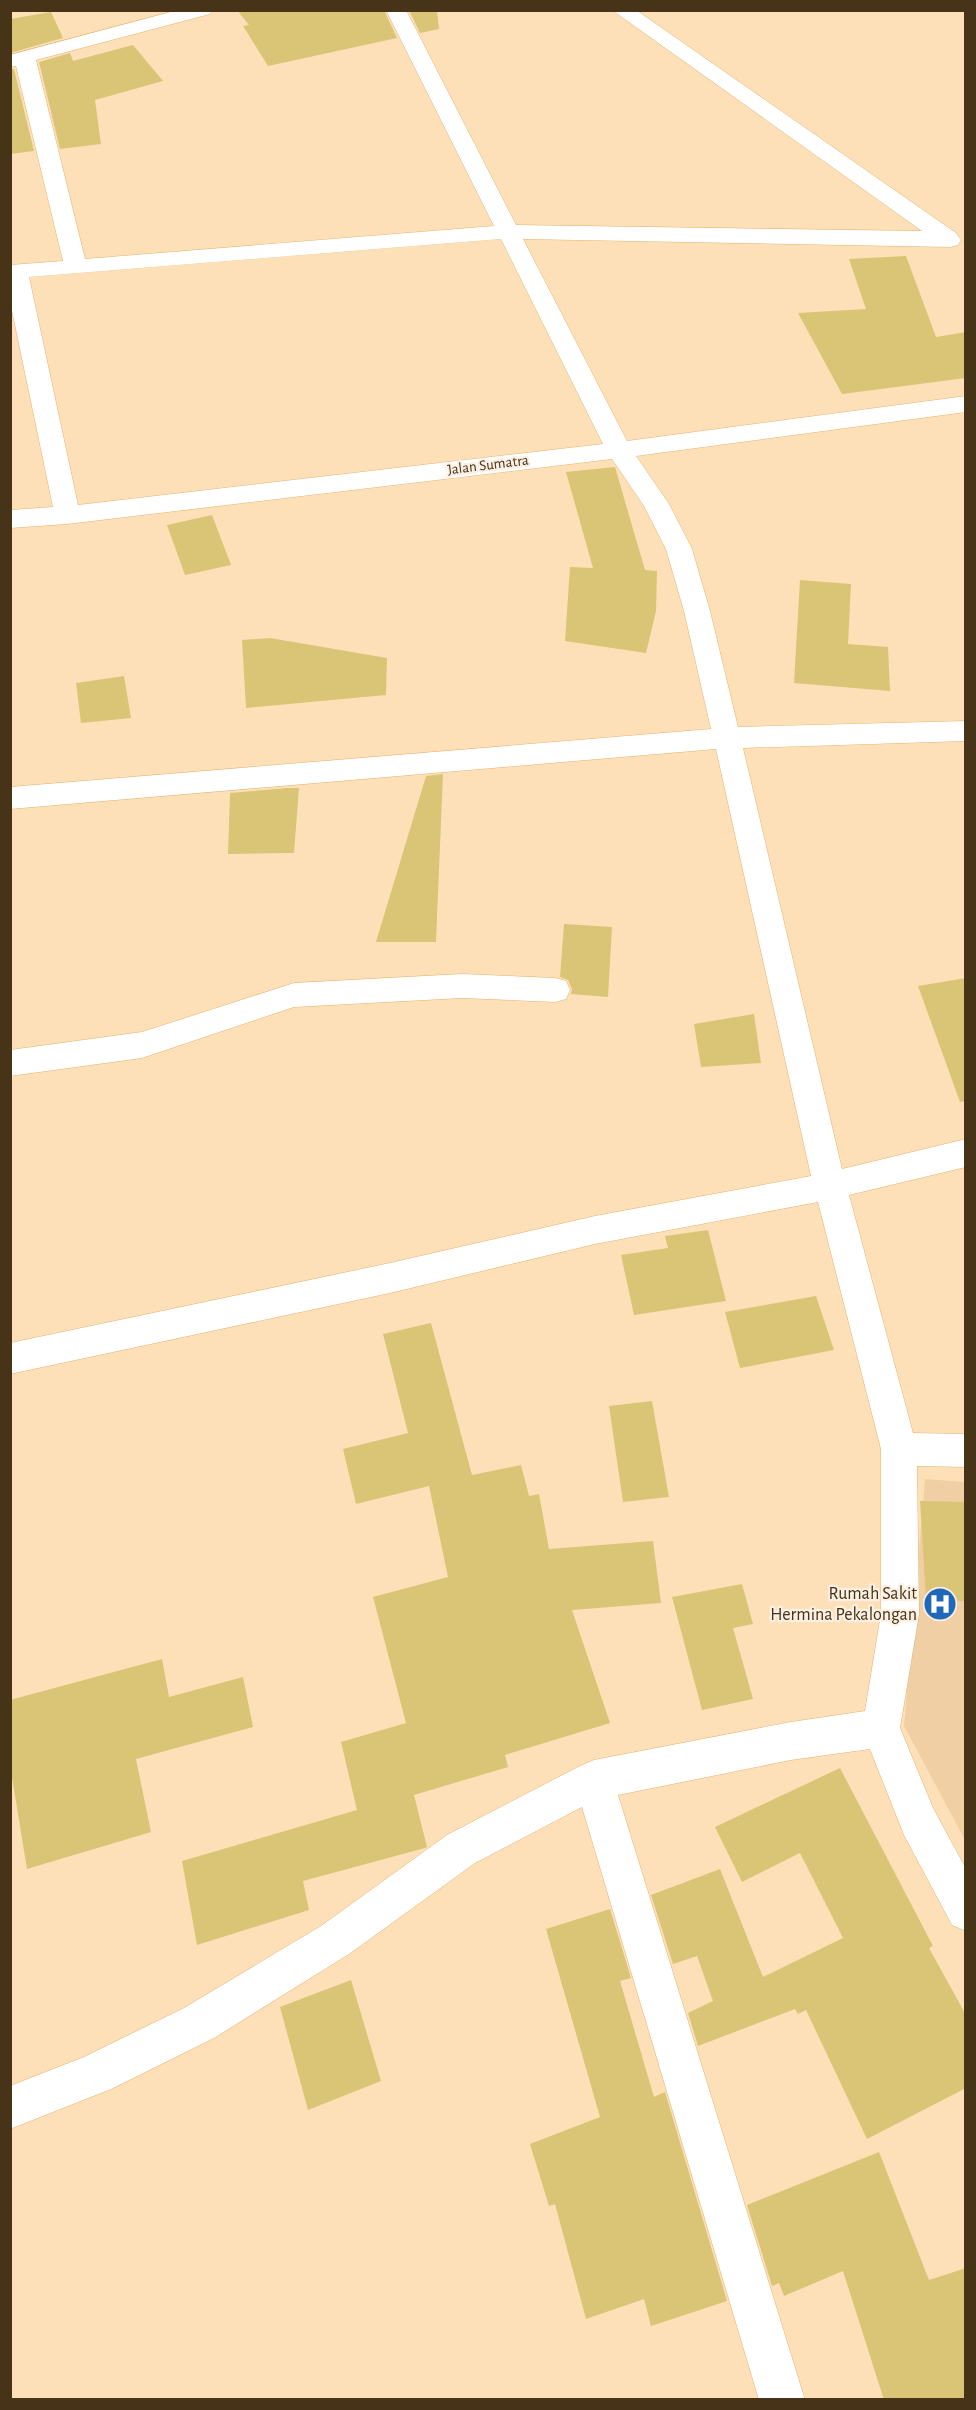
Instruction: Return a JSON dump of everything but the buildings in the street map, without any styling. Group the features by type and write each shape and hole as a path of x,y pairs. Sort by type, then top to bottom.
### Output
{"street":[{"path":"76,267 18,59 203,10"},
{"path":"396,10 619,450 656,504 679,549 697,611 702,641 727,738 830,1186 899,1449 900,1614 881,1728 918,1821 966,1911"},
{"path":"630,12 957,244"},
{"path":"67,515 13,272 509,232 957,244"},
{"name":"Jalan Sumatra","path":"10,519 67,515 619,450 966,404"},
{"path":"10,798 727,738 966,731"},
{"path":"10,1063 142,1045 294,995 462,986 555,990"},
{"path":"10,1359 390,1278 595,1230 830,1186 966,1153"},
{"path":"899,1449 966,1451"},
{"path":"10,2108 96,2074 200,2023 335,1940 461,1849 594,1780 791,1741 881,1728"},
{"path":"594,1780 782,2400"}],"shaded area":[{"name":"Rumah Sakit Hermina Pekalongan","path":"925,1479 965,1482 965,1840 904,1726"}],"place":[{"name":"Rumah Sakit Hermina Pekalongan","path":"940,1604"}]}
